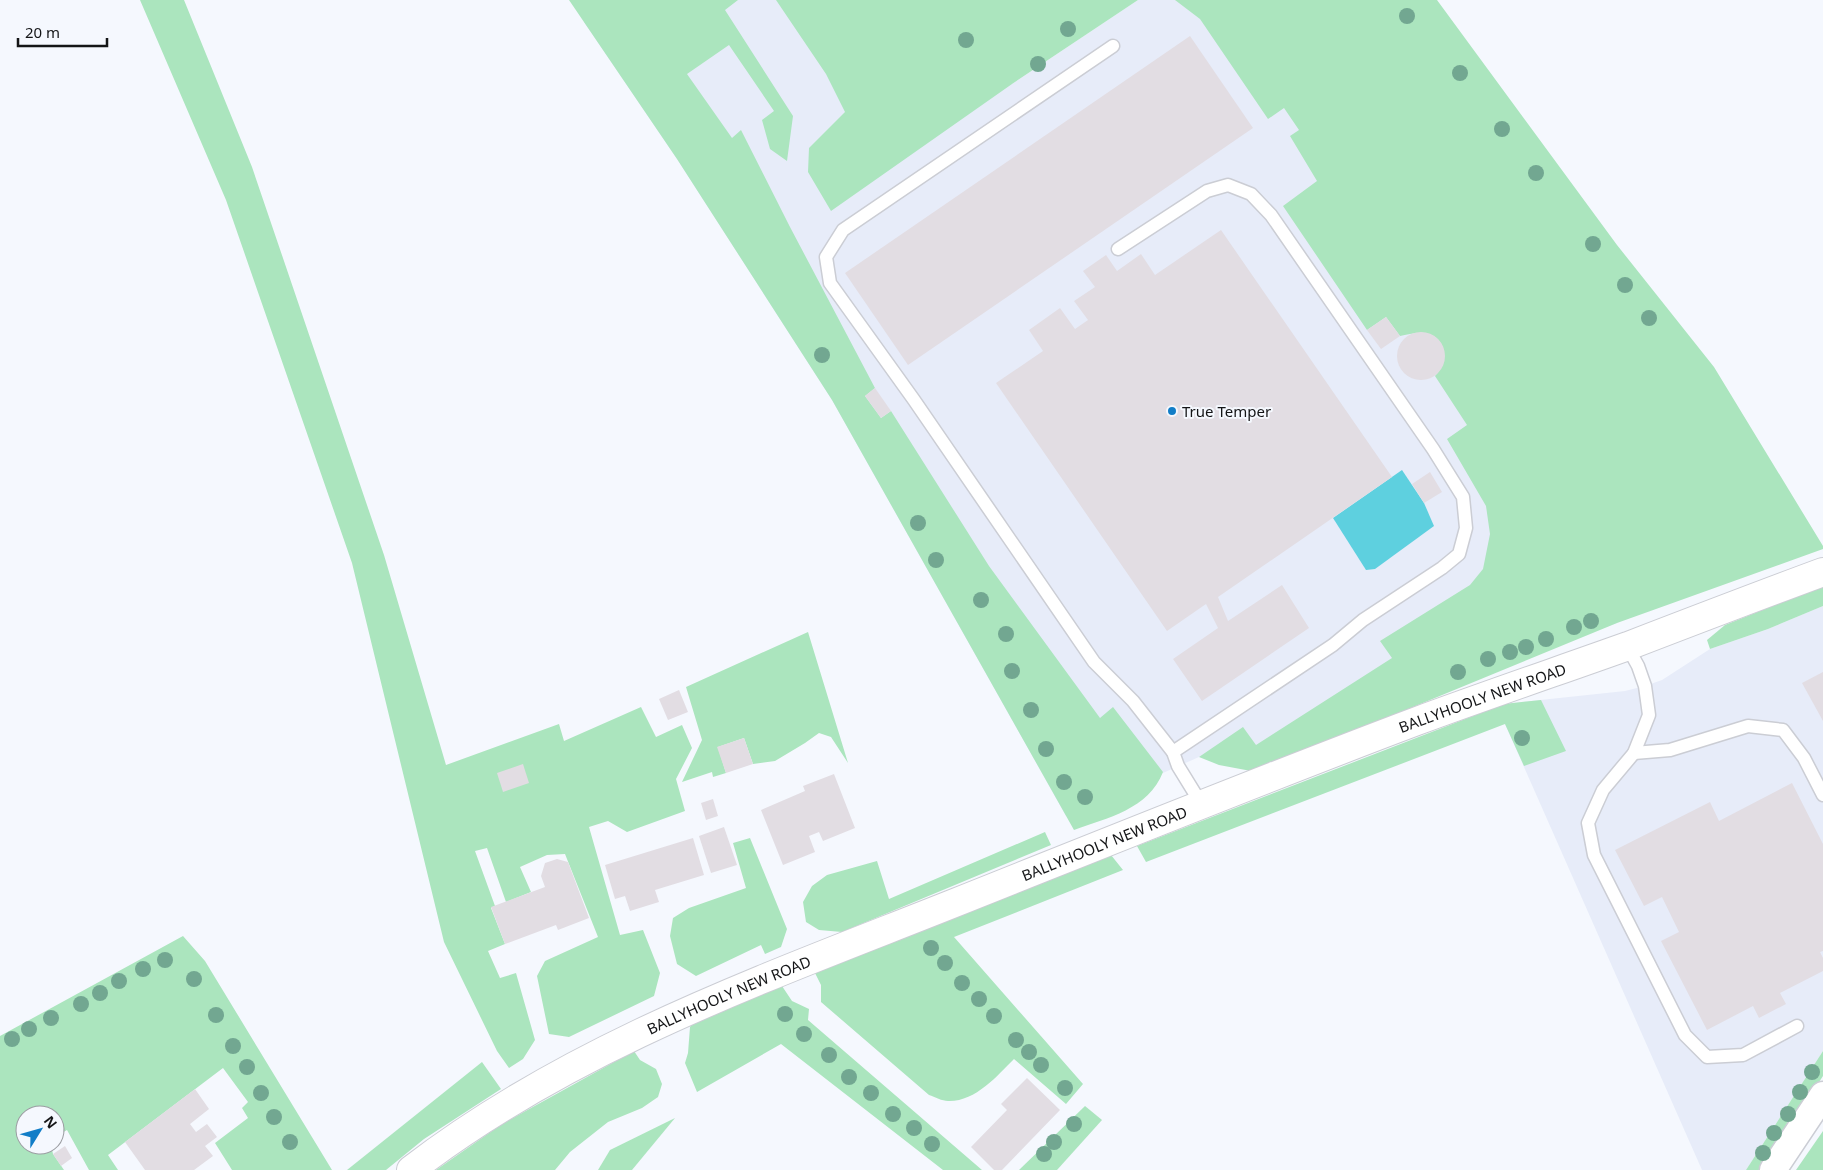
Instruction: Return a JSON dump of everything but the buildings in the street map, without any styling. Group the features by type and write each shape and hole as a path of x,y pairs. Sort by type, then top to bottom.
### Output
{"main road":[{"name":"BALLYHOOLY NEW ROAD","path":"411,1170 450,1141 516,1098 559,1073 649,1028 806,962 1417,721 1627,646 1823,572"}],"street":[{"path":"1774,1170 1823,1095"}],"lane":[{"path":"1113,46 843,230 826,257 830,282 910,394 1094,662 1133,701 1173,752 1178,766 1202,805"},
{"path":"1118,249 1207,191 1228,185 1251,194 1271,215 1433,449 1463,497 1466,528 1459,554 1442,568 1362,620 1333,645 1173,752"},
{"path":"1627,646 1638,666 1645,686 1649,715 1634,753 1603,790 1588,823 1594,855 1685,1035 1707,1057 1743,1056 1796,1026"},
{"path":"1634,753 1670,750 1748,726 1783,730 1804,758 1823,795"}],"shaded area":[{"name":"True Temper","path":"617,0 954,0 1012,84 1138,0 1218,0 1515,423 1617,623 1266,748 1199,757 1066,816 832,400 677,159 584,22"},
{"path":"1823,606 1823,1051 1746,1170 1702,1170 1505,724 1504,704 1625,691 1645,686 1662,680 1710,649 1768,629"}],"green space":[{"path":"140,0 184,0 252,167 384,555 446,765 559,724 564,741 641,707 656,737 682,725 692,748 676,779 685,811 627,832 608,821 589,827 620,935 643,930 660,973 654,996 569,1037 549,1034 537,976 545,961 598,937 565,854 547,855 520,867 531,892 506,902 487,848 475,851 495,906 491,908 505,944 488,951 500,978 516,973 535,1040 523,1059 509,1068 497,1051 444,942 352,563 226,200"},
{"path":"569,0 738,0 725,10 793,116 787,161 770,149 762,120 774,111 729,45 687,74 732,138 741,130 875,388 865,396 881,418 891,411 989,566 1100,718 1113,707 1163,772 1157,785 1137,803 1113,816 1074,830 832,400 677,159"},
{"path":"776,0 1138,0 1012,84 831,211 808,172 809,148 845,112 826,74"},
{"path":"1175,0 1437,0 1617,245 1714,367 1823,546 1823,549 1617,623 1277,763 1251,771 1219,765 1199,757 1243,727 1256,745 1392,658 1380,641 1470,585 1483,569 1490,534 1486,506 1447,439 1467,425 1435,376 1444,357 1441,344 1432,335 1424,333 1400,336 1386,317 1367,330 1283,206 1317,181 1290,136 1299,130 1284,108 1268,119 1200,19"},
{"path":"1823,586 1823,606 1768,629 1710,649 1707,640 1725,625"},
{"path":"808,632 848,763 831,737 819,733 775,761 753,764 744,738 718,747 726,773 713,777 712,772 682,782 702,740 686,687"},
{"path":"1541,700 1566,751 1524,766 1505,724 1146,862 1137,846 1504,704"},
{"path":"1045,832 1051,845 842,932 819,930 806,922 803,902 812,886 827,875 877,861 889,899"},
{"path":"750,838 787,929 781,947 765,954 761,945 696,976 677,964 670,936 673,918 689,908 746,888 733,843"},
{"path":"1111,855 1123,870 954,937 1083,1084 1066,1104 1014,1059 985,1087 976,1093 958,1100 941,1100 929,1095 821,1002 821,985 815,973"},
{"path":"183,936 205,961 332,1170 232,1170 215,1143 248,1118 242,1108 248,1102 223,1068 108,1155 118,1170 89,1170 67,1130 65,1131 65,1105 15,1105 15,1155 54,1155 64,1170 0,1170 0,1036"},
{"path":"782,986 792,1001 809,1009 808,1020 982,1170 943,1170 781,1044 697,1092 685,1063 688,1053 690,1027 694,1021"},
{"path":"634,1051 640,1060 656,1069 662,1084 658,1097 642,1108 608,1122 570,1152 555,1170 436,1170 502,1124"},
{"path":"1823,1051 1823,1076 1761,1170 1746,1170"},
{"path":"482,1062 501,1089 424,1139 386,1170 347,1170"},
{"path":"1085,1106 1102,1120 1057,1170 1019,1170"},
{"path":"675,1118 632,1170 598,1170 610,1150"},
{"path":"1823,1131 1823,1170 1796,1170"}],"water":[{"path":"1402,470 1424,503 1434,526 1375,569 1366,570 1333,518"}],"place":[{"name":"True Temper","path":"1172,411"}]}
